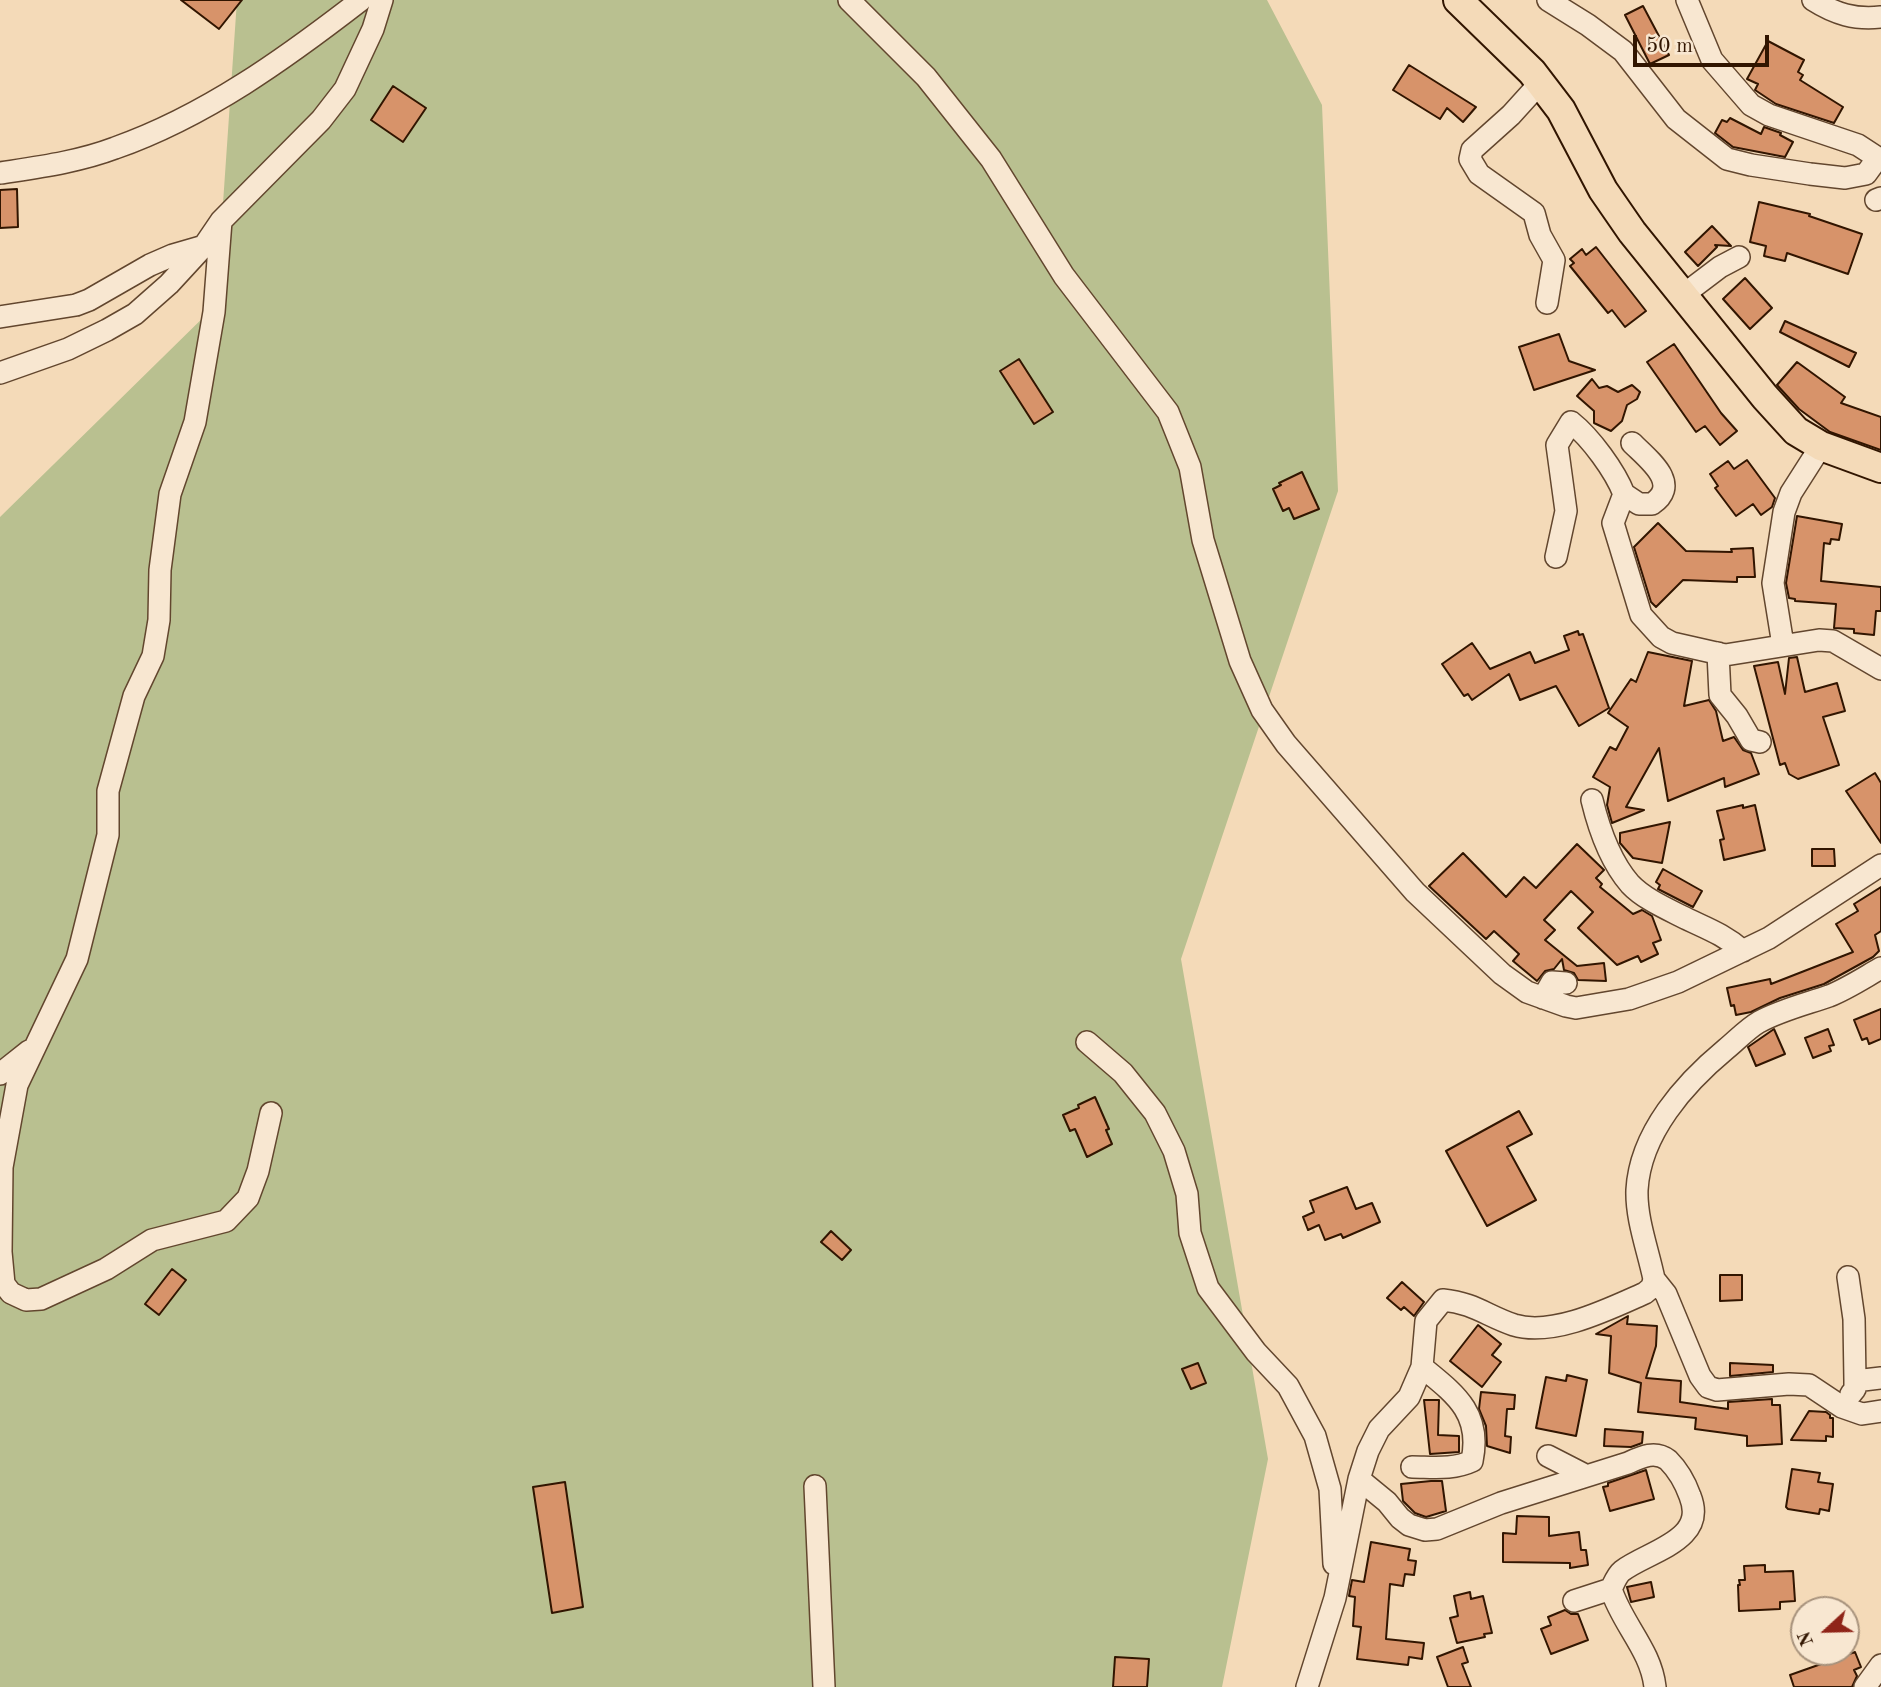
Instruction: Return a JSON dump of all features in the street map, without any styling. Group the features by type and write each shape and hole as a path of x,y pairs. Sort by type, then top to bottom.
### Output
{"main road":[{"path":"1458,0 1541,83 1561,110 1603,190 1632,232 1765,397 1796,431 1821,446 1881,468"}],"street":[{"path":"0,173 60,164 115,148 185,118 292,53 361,0"},
{"path":"0,373 68,349 135,314 169,284 204,246 221,221 321,120 345,89 373,29 382,0"},
{"path":"849,0 926,77 991,159 1064,276 1168,412 1190,467 1203,540 1233,638 1262,710 1294,754 1415,892 1502,974 1527,992 1576,1008 1629,999 1678,982 1743,951 1809,913 1881,865"},
{"path":"1548,0 1623,51 1676,119 1727,159 1774,169 1845,178 1866,174 1880,152 1769,115 1751,105 1712,60 1687,0"},
{"path":"1813,0 1842,15 1862,19 1881,17"},
{"path":"1541,83 1472,150 1470,159 1479,174 1534,213 1540,235 1554,260 1546,303"},
{"path":"221,221 214,312 195,422 170,495 160,570 159,620 153,656 134,696 108,791 108,835 77,959 17,1084 2,1167 1,1252 4,1284 11,1293 26,1300 41,1299 106,1269 152,1240 226,1221 248,1198 258,1171 271,1113"},
{"path":"0,317 76,305 150,265 204,246"},
{"path":"1683,295 1720,267 1739,257"},
{"path":"1556,557 1566,511 1557,445 1572,414 1580,430 1617,478 1624,494 1639,504 1652,504 1663,494 1663,477 1632,443"},
{"path":"1783,645 1773,583 1784,512 1791,493 1821,446"},
{"path":"1624,494 1613,523 1641,615 1661,637 1672,643 1718,653 1735,653 1819,640 1833,641 1881,669"},
{"path":"1718,653 1720,695 1751,740 1760,742"},
{"path":"1592,800 1598,826 1609,851 1631,884 1653,901 1726,937 1743,951"},
{"path":"1881,968 1832,995 1788,1009 1758,1023 1702,1068 1661,1122 1643,1157 1637,1189 1638,1213 1654,1279 1666,1294 1700,1376 1708,1387 1717,1390 1809,1385 1842,1407 1862,1414 1881,1411"},
{"path":"1543,998 1552,982 1566,982"},
{"path":"1087,1042 1123,1073 1154,1112 1174,1151 1187,1194 1190,1233 1208,1288 1256,1352 1288,1386 1315,1436 1330,1489 1335,1598"},
{"path":"0,1074 33,1048"},
{"path":"1842,1407 1855,1389 1854,1319 1848,1277"},
{"path":"1307,1687 1335,1598 1359,1479 1373,1439 1409,1398 1422,1367 1426,1321 1443,1300 1463,1302 1529,1329 1548,1328 1572,1322 1645,1293 1652,1287 1654,1279"},
{"path":"1412,1467 1463,1465 1472,1461 1474,1448 1475,1433 1462,1403 1452,1391 1422,1367"},
{"path":"1855,1381 1881,1378"},
{"path":"1359,1479 1409,1525 1425,1530 1437,1529 1501,1503 1628,1463 1646,1454 1664,1457 1677,1469 1694,1507 1692,1522 1682,1535 1666,1548 1621,1572 1611,1589 1574,1601"},
{"path":"1548,1456 1585,1475"},
{"path":"814,1486 824,1687"},
{"path":"1611,1589 1653,1671 1655,1687"},
{"path":"1865,1687 1881,1665"}],"green space":[{"path":"237,0 1267,0 1322,105 1338,491 1181,959 1268,1459 1222,1687 0,1687 0,517 216,305"}],"building":[{"path":"181,0 242,0 219,29"},
{"path":"1643,6 1669,55 1650,64 1625,15"},
{"path":"1768,41 1804,60 1798,72 1803,75 1800,80 1843,107 1834,123 1776,104 1755,90 1758,84 1747,79"},
{"path":"1409,65 1476,107 1463,122 1447,108 1440,119 1393,90"},
{"path":"393,86 426,108 403,142 371,120"},
{"path":"1730,118 1761,134 1764,127 1781,133 1780,135 1793,142 1785,157 1733,147 1715,133 1722,120 1727,122"},
{"path":"17,189 18,227 0,228 0,190"},
{"path":"1759,202 1810,214 1809,216 1862,234 1848,274 1787,253 1785,261 1764,256 1766,246 1750,242"},
{"path":"1712,226 1731,246 1715,245 1717,247 1698,266 1685,252"},
{"path":"1596,247 1646,311 1625,327 1612,310 1608,313 1570,266 1574,263 1570,259 1582,249 1586,255"},
{"path":"1745,278 1772,308 1750,329 1723,299"},
{"path":"1785,321 1856,353 1849,367 1780,332"},
{"path":"1559,334 1569,361 1595,370 1534,390 1519,347"},
{"path":"1674,344 1721,413 1737,431 1720,445 1705,426 1696,432 1647,362"},
{"path":"1019,359 1053,412 1034,424 1000,371"},
{"path":"1797,362 1845,397 1841,403 1881,417 1881,450 1830,432 1799,409 1777,385"},
{"path":"1592,379 1599,388 1607,386 1618,392 1632,385 1640,392 1637,399 1627,405 1622,421 1611,431 1594,423 1594,411 1577,396"},
{"path":"1747,460 1775,498 1772,507 1761,515 1753,504 1736,516 1715,488 1718,486 1710,474 1728,461 1734,469"},
{"path":"1302,472 1319,509 1294,519 1289,508 1283,511 1273,489 1281,485 1279,483"},
{"path":"1797,516 1842,524 1839,540 1831,539 1830,544 1824,543 1821,581 1881,587 1881,611 1876,611 1874,635 1854,633 1854,629 1834,628 1836,604 1795,601 1789,598 1786,583"},
{"path":"1658,523 1686,551 1732,552 1731,549 1753,548 1755,577 1737,577 1737,582 1683,580 1656,607 1651,602 1634,547"},
{"path":"1578,631 1579,635 1583,634 1609,708 1579,726 1556,686 1520,700 1509,674 1472,700 1468,694 1464,696 1442,664 1472,643 1490,669 1530,652 1535,663 1569,650 1564,636"},
{"path":"1648,652 1692,661 1684,706 1709,700 1716,711 1723,741 1734,737 1743,750 1751,753 1759,774 1725,787 1724,778 1668,801 1659,748 1626,807 1644,810 1612,823 1607,805 1610,787 1593,777 1610,747 1616,750 1628,727 1608,713 1631,679 1636,682"},
{"path":"1797,657 1805,692 1837,683 1845,711 1823,717 1839,765 1798,779 1789,774 1785,763 1780,765 1754,666 1778,662 1785,694 1789,658"},
{"path":"1875,773 1881,783 1881,843 1846,791"},
{"path":"1743,805 1743,808 1755,805 1765,850 1724,860 1720,840 1724,839 1717,811"},
{"path":"1670,822 1662,863 1633,858 1620,843 1620,833"},
{"path":"1577,844 1604,870 1596,878 1602,884 1600,887 1633,914 1642,910 1652,916 1661,940 1653,943 1658,954 1641,962 1638,956 1617,965 1578,928 1593,912 1571,891 1544,920 1555,930 1545,940 1577,966 1604,963 1606,981 1578,980 1574,973 1564,970 1562,959 1554,969 1545,971 1537,981 1513,961 1519,954 1494,931 1486,939 1429,886 1463,853 1506,897 1524,877 1536,888"},
{"path":"1812,849 1834,849 1835,866 1812,866"},
{"path":"1663,869 1702,891 1693,907 1658,889 1660,885 1656,882"},
{"path":"1881,887 1881,931 1875,935 1879,951 1873,957 1824,984 1780,998 1751,1012 1736,1015 1727,988 1770,979 1771,984 1853,952 1836,924 1858,911 1854,904"},
{"path":"1881,1009 1881,1039 1869,1044 1867,1038 1862,1040 1854,1020"},
{"path":"1774,1029 1785,1054 1756,1066 1748,1047"},
{"path":"1828,1029 1834,1045 1829,1046 1831,1051 1813,1058 1805,1038"},
{"path":"1095,1097 1109,1129 1106,1130 1112,1144 1087,1157 1075,1129 1070,1131 1063,1115"},
{"path":"1519,1111 1532,1134 1507,1147 1536,1200 1487,1226 1446,1151"},
{"path":"1347,1187 1356,1209 1372,1203 1380,1222 1343,1238 1341,1234 1325,1240 1319,1225 1308,1230 1303,1217 1314,1212 1310,1201"},
{"path":"831,1231 851,1250 842,1260 821,1242"},
{"path":"172,1269 186,1280 159,1315 145,1304"},
{"path":"1720,1275 1742,1275 1742,1300 1720,1301"},
{"path":"1402,1282 1424,1302 1414,1316 1404,1307 1401,1310 1387,1298"},
{"path":"1628,1316 1627,1324 1657,1326 1656,1346 1646,1378 1681,1381 1680,1402 1728,1409 1728,1402 1772,1399 1772,1405 1780,1405 1782,1444 1747,1446 1747,1436 1695,1429 1696,1418 1638,1412 1641,1383 1609,1373 1611,1336 1596,1334"},
{"path":"1478,1325 1501,1344 1492,1355 1501,1362 1482,1387 1450,1361"},
{"path":"1198,1363 1206,1383 1191,1389 1182,1369"},
{"path":"1730,1363 1773,1365 1773,1372 1730,1376"},
{"path":"1567,1375 1587,1380 1576,1436 1536,1428 1546,1377 1566,1381"},
{"path":"1481,1392 1515,1395 1514,1409 1507,1409 1505,1436 1511,1437 1510,1453 1487,1446 1486,1426 1479,1409"},
{"path":"1424,1400 1439,1400 1438,1435 1459,1436 1459,1452 1430,1454"},
{"path":"1809,1411 1826,1412 1833,1418 1833,1437 1826,1436 1826,1441 1791,1440"},
{"path":"1605,1429 1643,1432 1642,1443 1631,1447 1604,1446"},
{"path":"1792,1469 1820,1473 1818,1482 1833,1484 1829,1511 1820,1509 1819,1514 1786,1507"},
{"path":"1646,1470 1654,1499 1610,1511 1603,1487"},
{"path":"1442,1481 1446,1511 1426,1517 1415,1513 1403,1501 1401,1484"},
{"path":"565,1482 583,1607 552,1613 533,1487"},
{"path":"1517,1516 1549,1517 1549,1536 1579,1532 1581,1550 1586,1550 1588,1565 1570,1568 1570,1563 1503,1562 1503,1533 1516,1534"},
{"path":"1371,1542 1410,1549 1408,1560 1416,1561 1414,1575 1405,1574 1403,1586 1390,1584 1386,1639 1424,1643 1422,1659 1409,1657 1408,1665 1357,1659 1361,1627 1353,1626 1355,1597 1349,1596 1352,1580 1364,1582"},
{"path":"1765,1565 1765,1572 1793,1571 1795,1596 1790,1596 1790,1601 1780,1602 1780,1609 1739,1611 1738,1585 1739,1580 1745,1580 1744,1566"},
{"path":"1651,1582 1654,1597 1631,1602 1627,1587"},
{"path":"1470,1592 1471,1599 1483,1596 1492,1633 1457,1643 1450,1618 1458,1616 1454,1596"},
{"path":"1565,1610 1578,1614 1588,1640 1551,1654 1541,1629 1551,1625 1548,1617"},
{"path":"1463,1647 1468,1662 1462,1664 1471,1687 1448,1687 1437,1657"},
{"path":"1115,1657 1149,1659 1147,1687 1113,1687"},
{"path":"1860,1664 1861,1667 1854,1670 1857,1676 1852,1687 1794,1687 1790,1675 1815,1666"}]}
